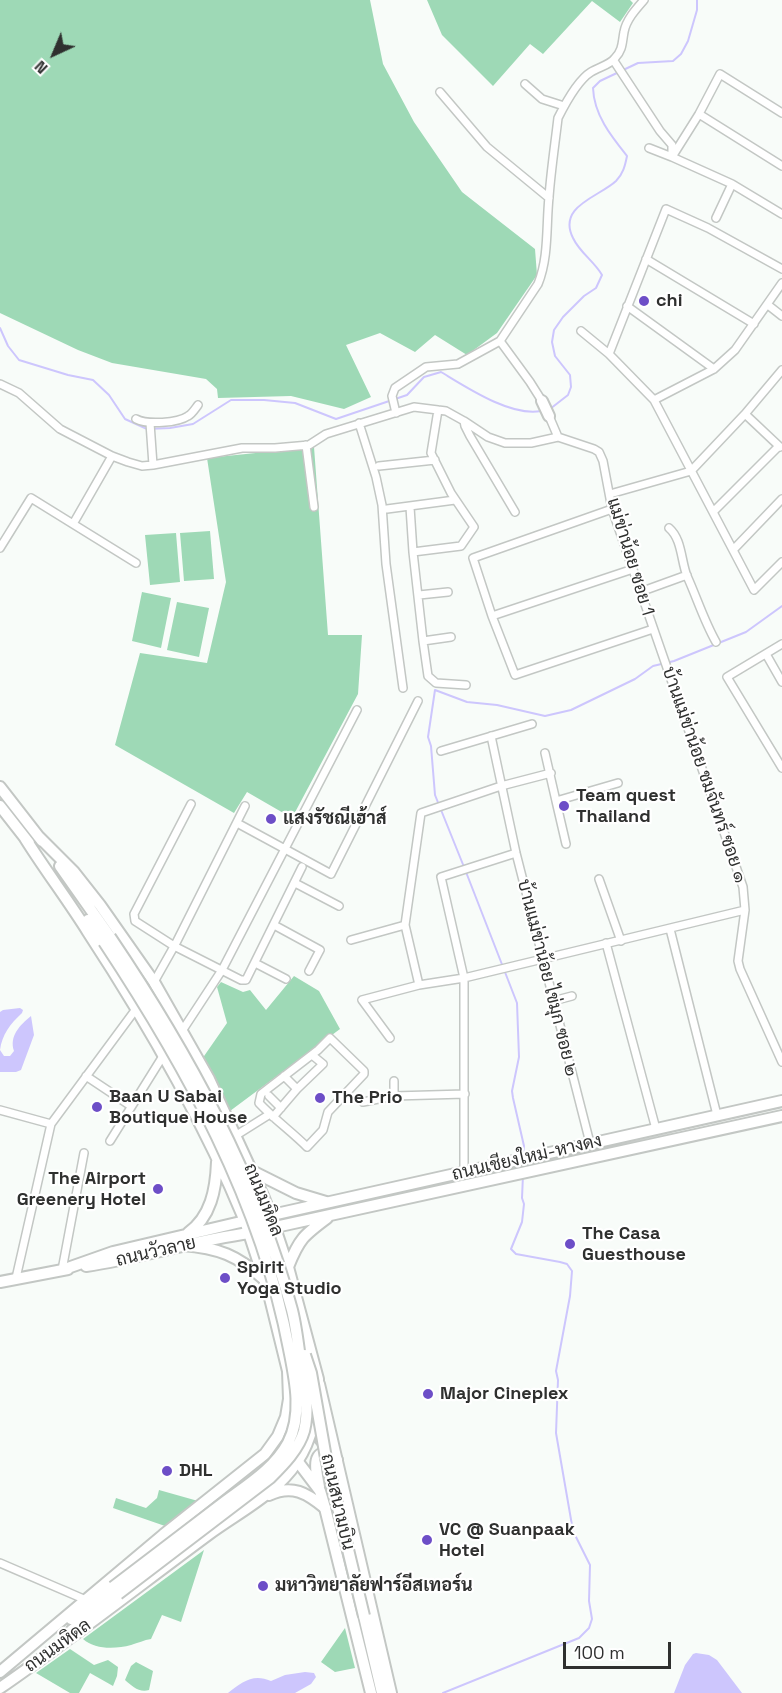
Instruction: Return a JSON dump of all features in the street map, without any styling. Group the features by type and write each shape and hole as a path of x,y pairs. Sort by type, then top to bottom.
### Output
{"main road":[{"path":"542,401 549,416"},
{"name":"ถนนมหิดล","path":"0,787 38,836 160,1014 219,1122 248,1181 293,1311 308,1407 304,1431 295,1449 278,1471 262,1486 4,1669"},
{"name":"ถนนมหิดล","path":"0,806 107,939 211,1123 238,1180 261,1245 288,1343 297,1403 295,1421 288,1442 265,1470 0,1687"},
{"name":"ถนนมหิดล","path":"0,1687 53,1651 257,1501 283,1479 298,1461 310,1432 318,1397 318,1379 276,1227 219,1100 154,982 74,872 38,836"},
{"name":"ถนนมหิดล","path":"4,1669 265,1454 279,1434 286,1417 289,1399 288,1371 265,1281 250,1233 217,1157 136,1009 25,838"},
{"path":"194,1113 204,1118 212,1117 219,1110 219,1100"},
{"name":"ถนนเชียงใหม่-หางดง","path":"272,1216 782,1101"},
{"path":"770,1104 777,1117"},
{"name":"ถนนเชียงใหม่-หางดง","path":"276,1227 777,1117"},
{"path":"217,1157 215,1191 203,1219 183,1240 220,1251 249,1266 265,1281"},
{"path":"252,1171 296,1193 327,1202"},
{"path":"288,1267 297,1245 304,1236 332,1214"},
{"name":"ถนนวัวลาย","path":"0,1282 114,1262 245,1221 272,1216"},
{"name":"ถนนวัวลาย","path":"183,1240 250,1233 276,1227"},
{"name":"ถนนสนามบิน","path":"293,1311 311,1373 326,1458 382,1693"},
{"name":"ถนนสนามบิน","path":"318,1379 391,1693"},
{"path":"279,1434 292,1429 310,1432 326,1444 335,1457"},
{"name":"ถนนสนามบิน","path":"279,1434 320,1491 371,1693"},
{"path":"320,1491 316,1460 325,1452 335,1457"},
{"path":"257,1501 275,1492 294,1490 312,1497 326,1508"},
{"path":"220,1491 228,1491 235,1496 239,1505 237,1515"}],"street":[{"path":"396,413 392,396 395,388 426,367 458,364 500,341 538,284 542,275 548,231 549,198 558,118 583,78 590,72 615,64 621,51 624,30 639,2"},
{"path":"615,64 672,145 672,157"},
{"path":"672,157 699,114 720,74 782,113"},
{"path":"525,84 542,99 564,106"},
{"path":"440,92 487,147 549,198"},
{"path":"699,114 782,166"},
{"path":"649,148 732,184 782,214"},
{"path":"716,218 732,184"},
{"path":"609,354 666,209 708,228 782,269"},
{"path":"646,259 754,324"},
{"path":"654,400 714,369 735,350 782,283"},
{"path":"768,305 782,316"},
{"path":"627,306 714,369"},
{"path":"581,331 609,354 654,400 754,590 782,562"},
{"path":"500,341 542,401"},
{"path":"610,494 691,471 779,380 782,370"},
{"path":"0,384 19,393 60,429 112,456 142,465 153,465 242,448 306,445 327,434 414,407 446,411 505,444 531,443 558,437 549,416"},
{"path":"150,427 188,417 198,405"},
{"path":"413,552 461,546 474,526 455,501 431,453 438,410"},
{"path":"713,512 781,447 745,414"},
{"path":"136,419 150,427"},
{"path":"464,421 470,436 515,512"},
{"path":"359,423 382,505 386,564 403,688"},
{"path":"150,427 153,465"},
{"name":"แม่ข่าน้อย ซอย 1","path":"558,437 599,452 603,461 612,509 663,657"},
{"path":"306,445 314,507"},
{"path":"73,524 112,456"},
{"path":"379,466 435,460"},
{"path":"0,548 31,498 136,563"},
{"path":"733,550 782,499"},
{"path":"387,509 455,501"},
{"path":"410,507 428,676 436,683 466,685"},
{"path":"612,509 473,558 492,616 515,675 653,629"},
{"path":"669,528 678,541 687,575 704,619 716,642"},
{"path":"492,616 633,569"},
{"path":"640,592 687,575"},
{"path":"419,595 448,592"},
{"path":"423,641 451,637"},
{"path":"782,644 727,678 782,768"},
{"path":"765,654 782,682"},
{"name":"บ้านแม่ข่าน้อย ชมจันทร์ ซอย ๑","path":"663,657 743,887 745,910 738,961 740,969 782,1062"},
{"path":"237,823 330,874 418,701"},
{"path":"182,1031 222,970 357,710"},
{"path":"441,751 532,724"},
{"name":"บ้านแม่ข่าน้อย ไข่มุก ซอย ๒","path":"491,736 506,812 590,1143"},
{"path":"545,753 566,844"},
{"path":"419,986 405,925 421,813 501,786 551,773"},
{"path":"556,801 618,783"},
{"path":"192,804 134,914 135,921 174,946 245,981 302,867"},
{"path":"154,982 245,806"},
{"path":"464,1172 464,978 441,877 516,853"},
{"path":"599,879 621,940"},
{"path":"294,883 339,906"},
{"path":"390,1038 362,1000 464,978 745,910"},
{"path":"274,925 320,950 309,971"},
{"path":"351,940 405,925"},
{"path":"670,929 717,1115"},
{"path":"606,943 656,1129"},
{"path":"255,963 286,979"},
{"path":"553,1001 572,996"},
{"path":"16,1278 51,1124 136,1009"},
{"path":"330,1038 364,1071 364,1074 328,1112 323,1130 307,1147 259,1103 261,1094 284,1076 330,1038"},
{"path":"236,1136 272,1116 323,1064 312,1055"},
{"path":"110,1141 163,1056"},
{"path":"86,1076 131,1106"},
{"path":"284,1076 297,1089"},
{"path":"394,1081 394,1096"},
{"path":"363,1102 394,1096 465,1094"},
{"path":"269,1096 281,1108"},
{"path":"0,1110 51,1124"},
{"path":"62,1270 84,1153"},
{"path":"0,1563 86,1600"}],"green space":[{"path":"0,0 370,0 383,64 414,122 462,192 535,249 537,275 497,333 467,355 435,335 415,352 380,333 346,345 371,397 344,409 291,396 218,398 217,389 206,379 112,363 78,350 0,313"},
{"path":"427,0 630,0 633,3 620,22 592,1 543,54 530,44 493,86 442,35"},
{"path":"314,447 328,635 362,635 358,694 292,818 247,792 234,813 115,745 140,653 207,663 226,582 207,458"},
{"path":"210,531 214,579 184,581 180,533"},
{"path":"176,533 180,582 150,585 145,535"},
{"path":"142,592 171,598 161,648 132,641"},
{"path":"177,602 209,608 199,657 167,650"},
{"path":"294,976 319,991 340,1029 230,1111 202,1059 227,1023 217,987 221,982 243,992 250,990 266,1010"},
{"path":"159,1490 198,1501 165,1526 113,1508 116,1498 146,1508 157,1498"},
{"path":"204,1550 181,1622 162,1615 151,1639 125,1646 100,1647 83,1639"},
{"path":"345,1628 355,1668 335,1672 321,1662"},
{"path":"70,1649 94,1665 108,1660 118,1667 113,1686 90,1673 79,1693 70,1693 36,1673"},
{"path":"136,1662 153,1671 149,1690 139,1690 125,1680 131,1666"}],"shaded area":[{"path":"20,1008 23,1010 22,1013 7,1030 0,1050 0,1012"},
{"path":"31,1016 34,1035 21,1070 0,1072 0,1050 4,1056 10,1056 14,1051 14,1036"},
{"path":"696,1653 709,1655 717,1660 742,1693 674,1693 685,1665"},
{"path":"314,1673 316,1677 311,1684 295,1693 228,1693 253,1678 271,1681 285,1675"}],"waterway":[{"path":"550,409 568,395 571,387 570,375 555,356 552,342 554,330 563,317 584,296 596,288 602,275 573,238 570,227 571,218 582,204 616,181 623,170 627,156 609,133 600,116 593,88 600,81 638,63 673,61 681,54 688,41 697,10 697,0"},
{"path":"0,328 8,346 19,360 93,380 109,395 125,419 147,429 193,424 231,400 295,403 336,419 407,395 424,377 441,372 476,393 503,405 516,410 541,411"},
{"path":"464,867 435,795 431,746 428,737 435,690 467,702 497,705 545,716 571,710 635,679 653,666 674,661 746,632 782,606"},
{"path":"466,872 517,1003 519,1057 512,1091 524,1146 523,1155"},
{"path":"443,1693 579,1638 589,1628 592,1619 589,1601 590,1565 573,1531 556,1433 558,1380 556,1371 570,1296 572,1271 567,1264 516,1254 511,1249 522,1222 523,1175"}],"place":[{"name":"chi","path":"644,301"},
{"name":"Team quest Thailand","path":"564,806"},
{"name":"แสงรัชณีเฮ้าส์","path":"271,819"},
{"name":"The Prio","path":"320,1098"},
{"name":"Baan U Sabai Boutique House","path":"97,1107"},
{"name":"The Airport Greenery Hotel","path":"158,1189"},
{"name":"The Casa Guesthouse","path":"570,1244"},
{"name":"Spirit Yoga Studio","path":"225,1278"},
{"name":"Major Cineplex","path":"428,1394"},
{"name":"DHL","path":"167,1471"},
{"name":"VC @ Suanpaak Hotel","path":"427,1540"},
{"name":"มหาวิทยาลัยฟาร์อีสเทอร์น","path":"263,1586"}]}
